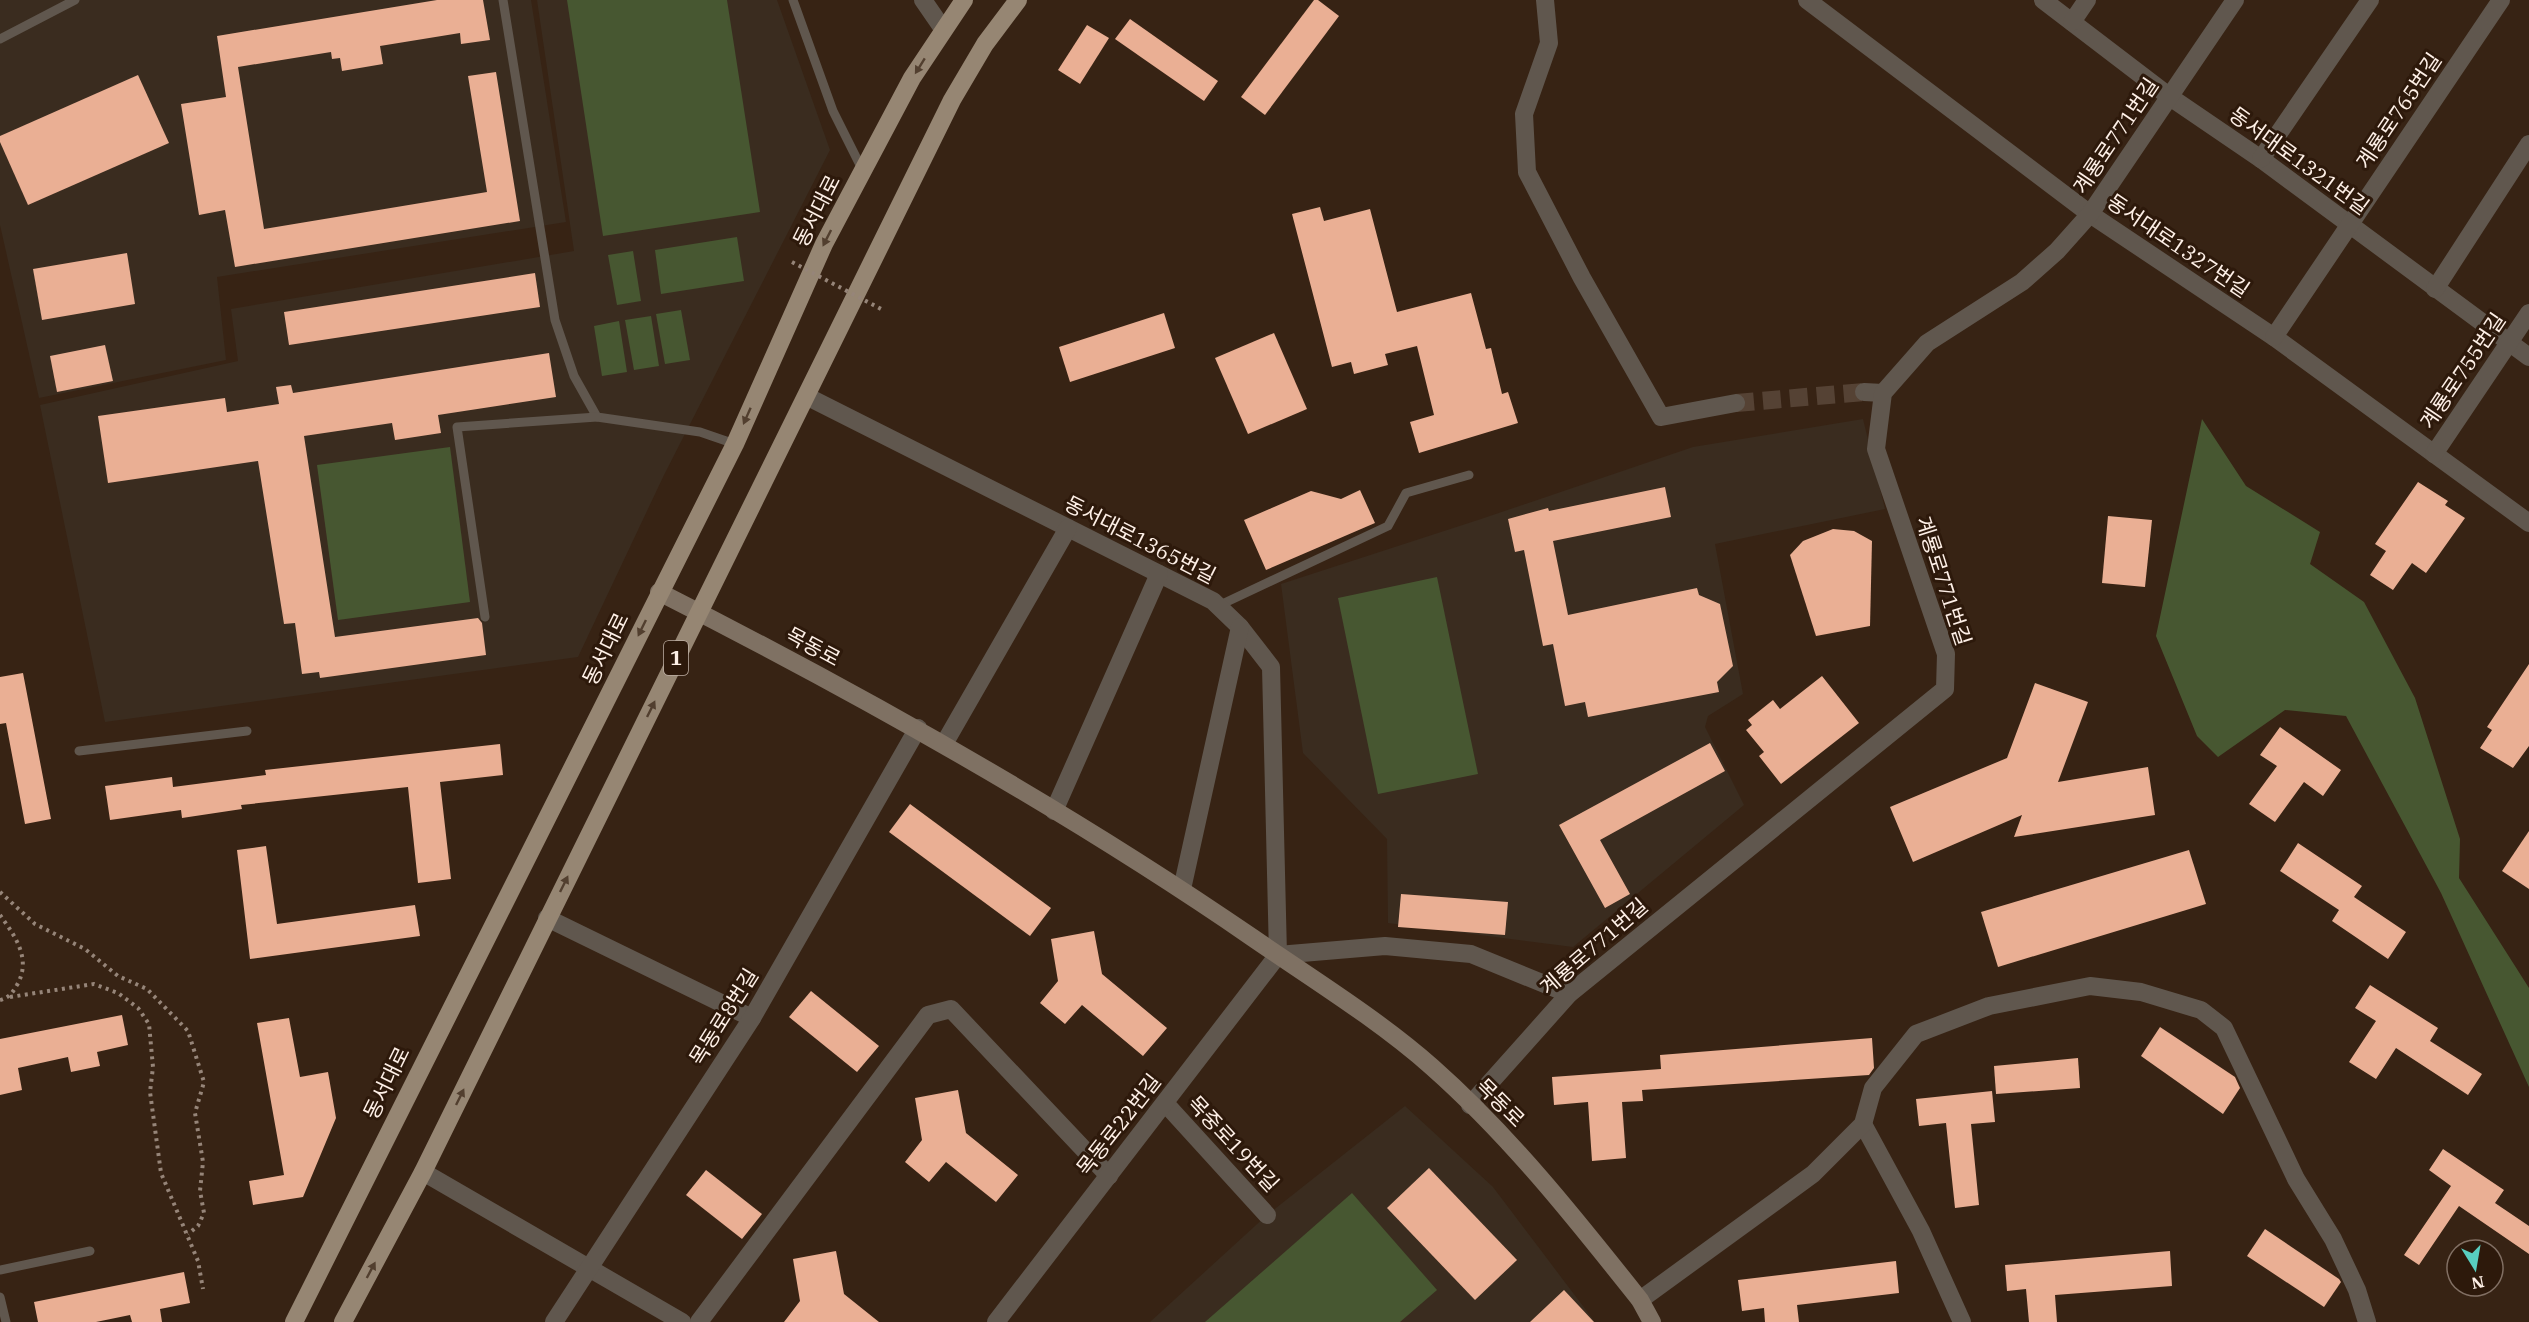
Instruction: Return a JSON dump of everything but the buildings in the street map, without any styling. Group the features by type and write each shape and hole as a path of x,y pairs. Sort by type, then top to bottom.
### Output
{"main road":[{"name":"동서대로","path":"294,1322 735,444 824,244 912,78 964,0"},
{"name":"1","path":"343,1322 423,1172 699,612 808,397 952,100 985,44 1018,0"},
{"name":"목동로","path":"659,592 918,728 1054,811 1182,890 1278,955 1431,1066 1544,1180 1640,1300 1652,1322"}],"street":[{"path":"923,0 943,29"},
{"path":"1545,0 1549,44 1524,114 1527,172 1581,278 1661,417 1736,403"},
{"name":"동서대로1321번길","path":"2043,0 2170,97 2261,159 2529,357"},
{"path":"2072,22 2087,0"},
{"name":"계룡로771번길","path":"1470,1105 1569,994 1945,689 1946,654 1876,449 1874,393 1927,343 2022,282 2057,251 2090,214 2235,0"},
{"path":"2261,159 2370,0"},
{"name":"계룡로765번길","path":"2274,337 2501,0"},
{"name":"동서대로1327번길","path":"1811,2 2090,214 2274,337 2529,523"},
{"path":"2435,289 2529,144"},
{"name":"계룡로755번길","path":"2434,454 2529,313"},
{"name":"동서대로1365번길","path":"808,397 1159,574 1218,606 1240,627 1271,667 1278,955"},
{"path":"944,744 1068,528"},
{"path":"1054,811 1159,574"},
{"path":"1182,890 1240,627"},
{"name":"목동로8번길","path":"554,1322 752,1018 918,728"},
{"path":"547,918 752,1018"},
{"path":"1278,955 1385,946 1471,954 1569,994"},
{"name":"목동로22번길","path":"996,1322 1278,955"},
{"path":"1640,1300 1813,1174 1863,1124 1873,1088 1916,1034 1989,1006 2090,986 2141,992 2201,1010 2224,1028 2296,1179 2333,1239 2357,1290 2367,1322"},
{"path":"699,1322 928,1015 951,1009 1109,1176"},
{"name":"목중로19번길","path":"1165,1103 1267,1215"},
{"path":"1863,1124 1921,1231 1962,1322"},
{"path":"423,1172 682,1322"}],"lane":[{"path":"0,39 75,0"},
{"path":"503,0 555,320 574,376 597,417"},
{"path":"793,0 833,111 863,171"},
{"path":"485,617 457,427 597,417 700,432 735,444"},
{"path":"1218,606 1388,526 1406,493 1469,475"},
{"path":"79,751 247,731"},
{"path":"0,1270 90,1251"},
{"path":"0,1297 6,1322"}],"path":[{"path":"792,262 883,310"},
{"path":"0,892 35,924 85,949 118,976 147,990 188,1031 204,1082 195,1113 203,1162 200,1191 204,1213 198,1226 188,1234"},
{"path":"0,915 22,951 22,976 10,997"},
{"path":"0,1000 94,984 118,993 138,1008 149,1024 153,1067 150,1092 161,1173 198,1261 203,1290"}],"shaded area":[{"path":"0,0 531,0 566,222 217,277 226,360 39,398 0,225"},
{"path":"537,0 777,0 830,150 664,475 578,657 105,722 40,405 238,361 231,309 574,251"},
{"path":"1863,419 1885,509 1715,544 1743,694 1708,716 1705,727 1744,805 1573,947 1388,923 1387,839 1303,753 1281,584 1693,447"},
{"path":"1405,1106 1493,1187 1595,1322 1150,1322 1267,1215"}],"green space":[{"path":"567,0 727,0 760,212 603,236"},
{"path":"737,237 744,281 661,294 655,250"},
{"path":"633,251 641,301 617,305 608,255"},
{"path":"681,310 690,360 665,364 656,314"},
{"path":"651,316 659,366 634,370 625,320"},
{"path":"619,321 627,372 602,376 594,326"},
{"path":"2202,419 2246,486 2320,532 2310,564 2364,602 2415,698 2460,839 2459,878 2529,988 2529,1087 2441,893 2346,716 2285,710 2218,757 2197,736 2156,636"},
{"path":"450,447 470,602 338,620 317,465"},
{"path":"1437,577 1478,774 1378,794 1338,598"},
{"path":"1352,1193 1437,1290 1400,1322 1205,1322"}],"tunnel":[{"path":"1736,403 1864,392"}]}
